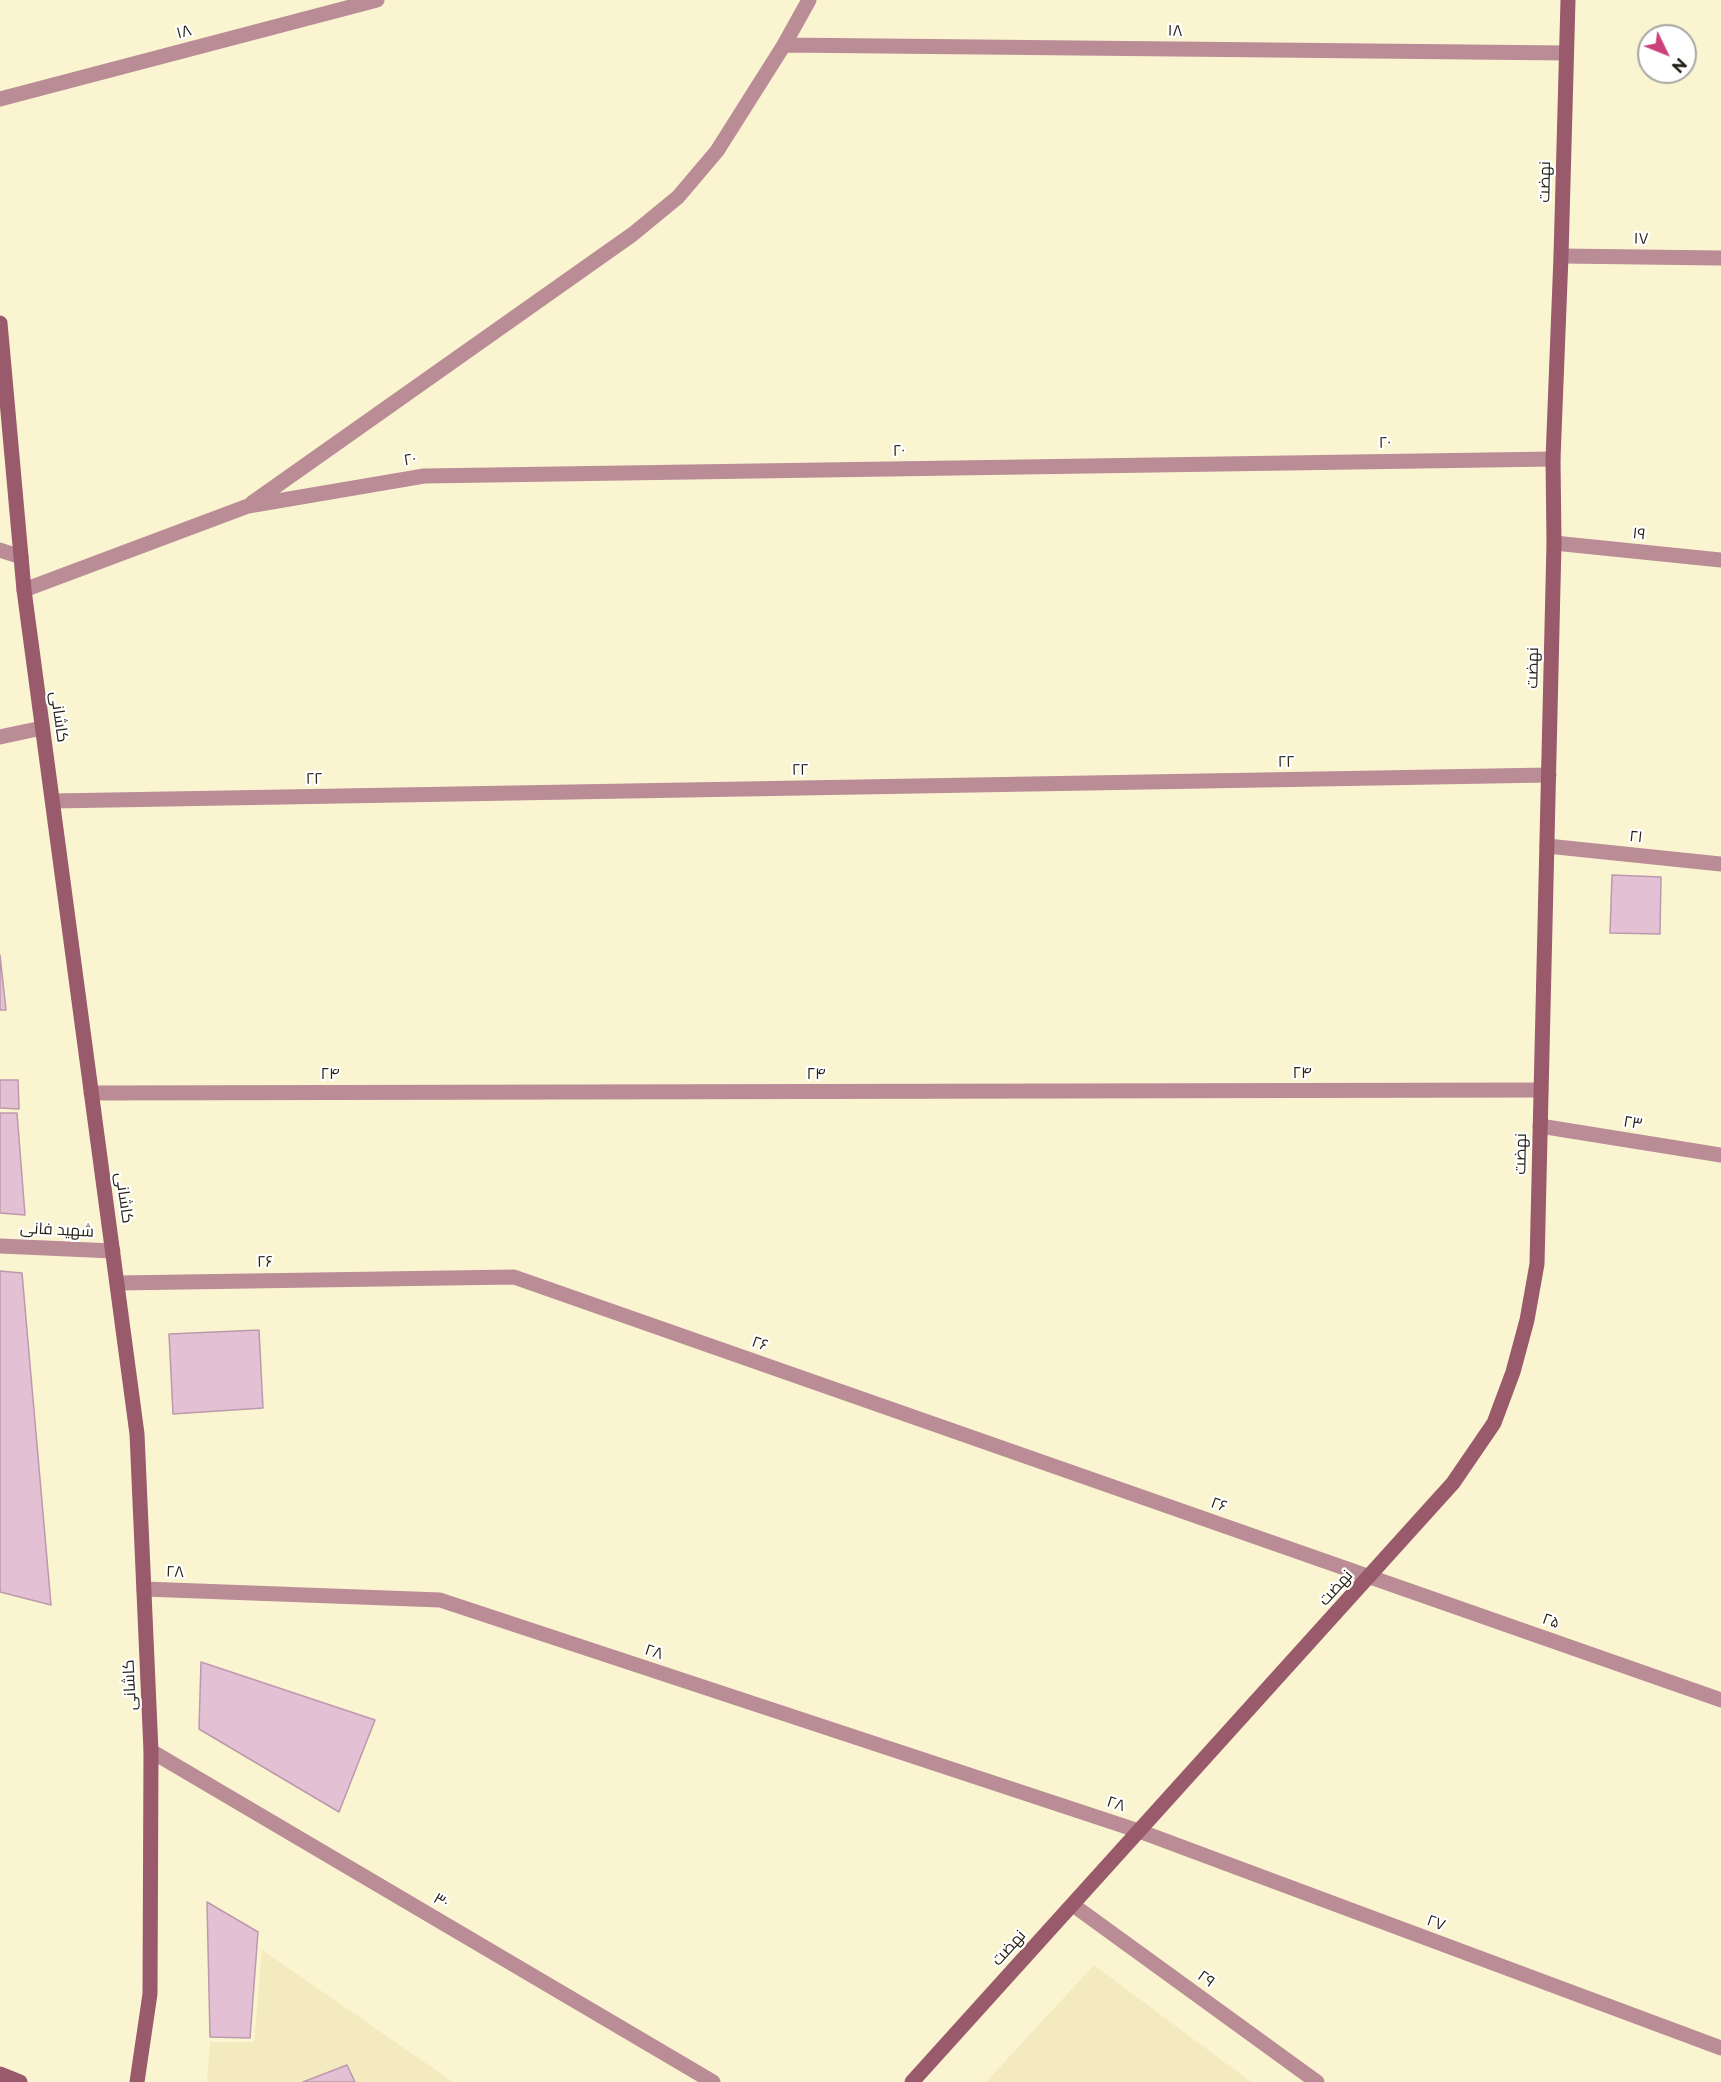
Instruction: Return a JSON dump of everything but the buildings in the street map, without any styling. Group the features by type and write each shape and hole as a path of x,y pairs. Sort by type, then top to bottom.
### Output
{"main road":[{"name":"نهضت","path":"912,2082 1453,1483 1494,1423 1513,1372 1527,1320 1537,1264 1554,543 1553,459 1562,256 1568,0"},
{"name":"کاشانی","path":"0,322 24,590 137,1434 151,1750 150,1994 137,2082"},
{"path":"0,2074 20,2082"}],"street":[{"name":"۱۸","path":"0,99 377,0"},
{"name":"۲۰","path":"248,506 623,241 678,197 717,151 784,45 809,0"},
{"name":"۱۸","path":"784,45 1566,53"},
{"name":"۱۷","path":"1562,256 1721,258"},
{"name":"۲۰","path":"24,590 248,506 424,476 1553,459"},
{"name":"۱۹","path":"1554,543 1721,560"},
{"path":"0,550 21,557"},
{"path":"0,738 42,728"},
{"name":"۲۲","path":"53,801 1548,776"},
{"name":"۲۱","path":"1547,846 1721,864"},
{"name":"۲۴","path":"91,1093 1541,1090"},
{"name":"۲۳","path":"1540,1126 1721,1155"},
{"name":"شهید فانی","path":"0,1246 113,1251"},
{"name":"۲۶","path":"117,1282 514,1277 1370,1576"},
{"name":"۲۵","path":"1370,1576 1721,1700"},
{"name":"۲۸","path":"144,1589 440,1600 1139,1831"},
{"name":"۳۰","path":"151,1750 713,2082"},
{"name":"۲۷","path":"1139,1831 1721,2048"},
{"name":"۲۹","path":"1073,1905 1317,2082"}],"shaded area":[{"path":"262,1950 453,2082 207,2082 210,2042 254,2042"},
{"path":"1094,1965 1251,2082 986,2082"}]}
